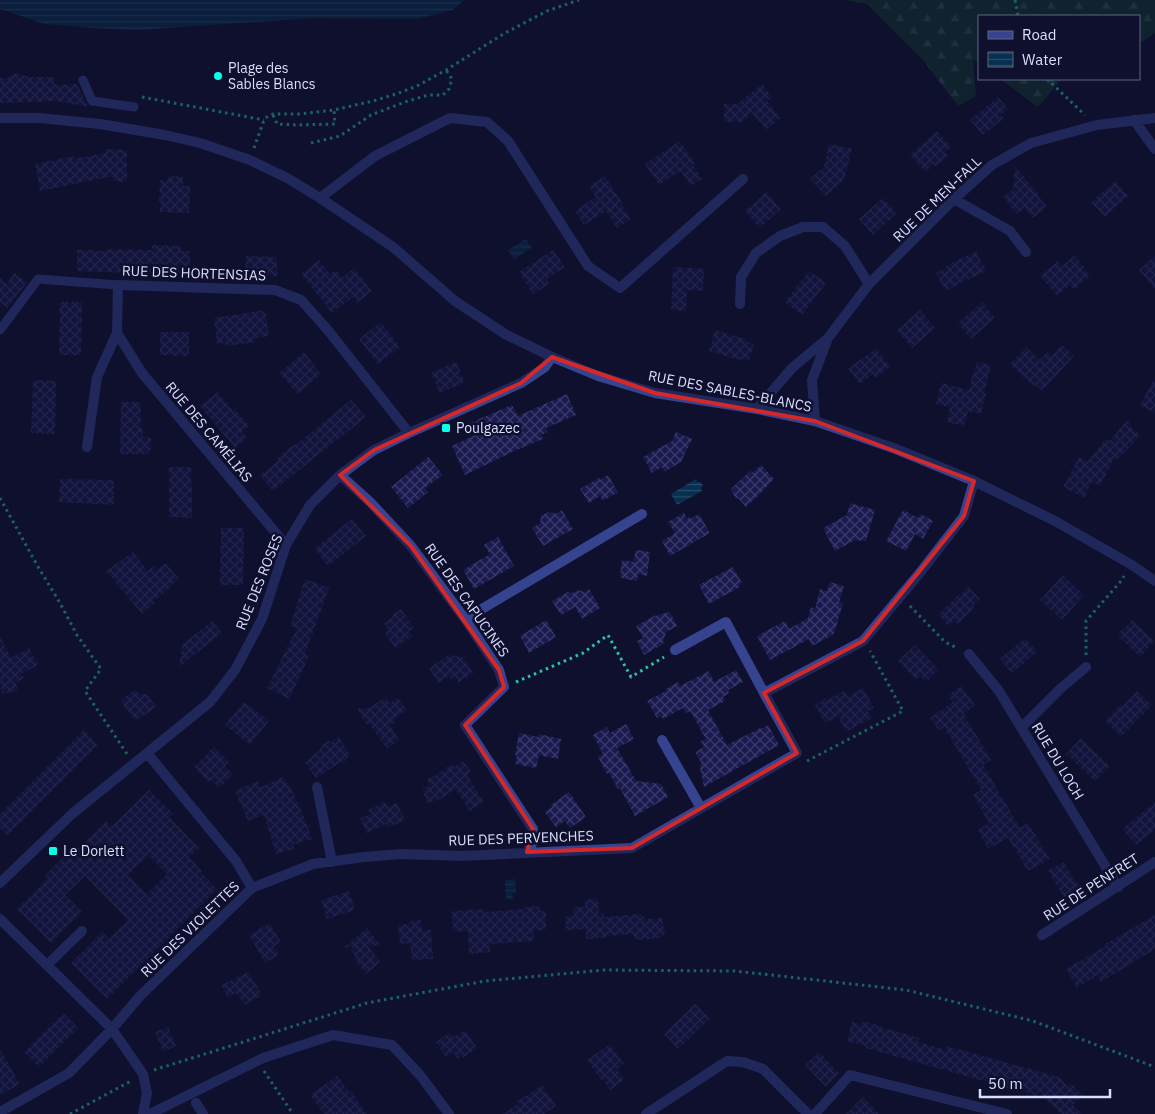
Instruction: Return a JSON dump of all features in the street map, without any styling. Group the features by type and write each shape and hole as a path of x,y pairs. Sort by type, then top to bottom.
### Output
{"street":[{"name":"RUE DES SABLES-BLANCS","path":"0,118 39,118 100,124 200,143 250,160 289,179 320,198 393,247 455,301 505,334 552,357 598,376 655,393 757,408 815,421 896,448 974,481 1055,521 1132,565 1155,581"},
{"path":"320,198 375,156 450,118 487,122 508,141 588,266 620,288 743,179"},
{"name":"RUE DE MEN-FALL","path":"757,408 792,368 828,338 869,284 954,199 992,165 1031,142 1097,126 1155,118"},
{"path":"1134,120 1155,149"},
{"path":"954,199 1010,231 1026,252"},
{"path":"740,304 741,277 756,253 780,236 802,227 823,227 845,246 869,284"},
{"path":"87,447 97,378 117,334 118,285"},
{"name":"RUE DES HORTENSIAS","path":"118,285 275,290 301,300 327,329 409,433"},
{"name":"RUE DES CAMÉLIAS","path":"117,334 142,373 286,545"},
{"name":"RUE DE MEN-FALL","path":"815,421 812,380 828,338"},
{"name":"RUE DES ROSES","path":"0,883 72,814 210,702 235,670 262,618 286,545 310,505 340,475 374,450 521,384 545,367 552,357"},
{"name":"RUE DES CAPUCINES","path":"340,475 370,502 411,546 465,618 499,670 504,687"},
{"path":"764,693 863,641 964,516 974,481"},
{"path":"465,618 642,514"},
{"path":"676,650 726,622 798,753"},
{"name":"RUE DU LOCH","path":"969,654 999,691 1118,887"},
{"path":"1022,727 1060,688 1086,666"},
{"path":"504,687 465,725 533,829 533,842 527,852"},
{"path":"662,740 701,808"},
{"name":"RUE DES VIOLETTES","path":"0,1112 69,1073 112,1029 140,996 252,888 236,861 147,753"},
{"name":"RUE DES PERVENCHES","path":"252,888 313,864 364,857 402,854 462,856 632,848 798,753"},
{"path":"317,788 332,862"},
{"name":"RUE DE PENFRET","path":"1042,935 1155,862"},
{"path":"0,919 112,1029 143,1074 147,1093 143,1114"},
{"path":"47,965 82,931"},
{"path":"150,1114 258,1060 333,1035 392,1045 420,1075 449,1114"},
{"path":"646,1114 727,1061 743,1062 763,1069 808,1114"},
{"path":"815,1114 850,1075 1007,1114"},
{"path":"196,1103 204,1114"}],"lane":[{"path":"83,80 92,101 134,107"},
{"name":"RUE DES HORTENSIAS","path":"0,330 38,279 118,285"}],"path":[{"path":"250,160 264,120 273,114 300,114 334,110 396,94 417,86 505,33 547,11 579,0"},
{"path":"1015,0 1018,15"},
{"path":"311,143 340,136 371,116 406,102 428,95 443,94 449,88 452,80 446,70"},
{"path":"1048,80 1097,126"},
{"path":"134,107 140,97 264,120"},
{"path":"273,114 277,124 335,124 334,110"},
{"path":"0,498 76,634 100,669 85,691 133,764"},
{"path":"1086,666 1086,621 1121,581 1132,565"},
{"path":"900,597 946,642 969,654"},
{"path":"504,687 583,653 608,635 631,677 676,650"},
{"path":"798,753 804,763 903,711 874,656 863,641"},
{"path":"70,1114 143,1074 367,1003 486,981 604,970 735,971 906,990 1033,1021 1155,1067"},
{"path":"258,1060 293,1114"}],"highlighted area":[{"path":"552,357 655,393 815,421 974,481 964,516 863,641 764,693 797,753 632,848 527,852 533,829 465,725 504,687 499,670 411,546 340,475 374,450 521,383"}],"green space":[{"path":"844,0 1155,0 1155,33 1140,42 1140,15 978,15 978,62 973,60 976,96 958,106 923,60 867,4"},
{"path":"1001,80 1061,80 1038,107"}],"water":[{"path":"0,0 464,0 453,10 417,19 316,18 138,30 44,24 0,9"},
{"path":"526,239 532,248 514,259 508,250"},
{"path":"696,479 697,482 703,485 702,491 677,505 671,494"},
{"path":"515,879 516,893 512,893 513,899 506,899 505,880"}],"building":[{"path":"17,73 29,77 55,77 55,85 77,84 86,103 90,107 56,101 0,103 0,78 7,78"},
{"path":"762,84 772,97 767,101 781,118 766,130 752,113 742,122 724,122 724,104 737,104"},
{"path":"998,97 1008,109 1000,115 1004,118 983,135 970,120"},
{"path":"937,131 951,147 945,152 948,156 936,167 934,164 925,172 910,155"},
{"path":"680,141 702,179 691,186 680,171 659,185 645,164"},
{"path":"829,144 852,149 844,180 826,196 810,179 824,167"},
{"path":"105,149 127,150 127,182 113,181 113,176 40,191 35,164 73,156 74,159 105,153"},
{"path":"1015,166 1047,207 1033,218 1024,208 1016,214 1003,197 1013,189"},
{"path":"169,176 183,177 183,186 190,186 189,213 160,212 160,180 168,180"},
{"path":"605,176 631,219 617,228 606,211 584,225 575,211 596,197 589,186"},
{"path":"1115,181 1128,196 1105,217 1091,202"},
{"path":"766,192 781,209 760,228 745,211"},
{"path":"883,198 897,213 873,235 859,219"},
{"path":"152,245 181,246 181,251 190,251 190,275 77,271 77,250 152,250"},
{"path":"553,250 565,267 547,279 549,284 533,294 519,272"},
{"path":"976,251 986,271 945,291 936,273"},
{"path":"1075,255 1090,276 1074,290 1070,285 1057,296 1040,276 1058,261 1062,266"},
{"path":"246,256 277,257 277,276 245,276"},
{"path":"1155,256 1155,289 1139,270"},
{"path":"319,260 330,274 336,270 342,278 354,268 372,291 357,303 353,297 332,313 301,274"},
{"path":"673,267 704,269 703,291 687,290 686,311 671,310"},
{"path":"809,271 826,283 802,315 785,302"},
{"path":"14,273 27,282 8,308 0,302 0,278 7,284"},
{"path":"60,302 82,302 81,355 59,355"},
{"path":"982,302 995,318 971,339 958,323"},
{"path":"265,310 269,336 255,338 256,342 226,346 225,343 217,344 214,318"},
{"path":"920,310 935,328 912,348 897,330"},
{"path":"381,322 400,347 378,364 359,339"},
{"path":"715,330 745,339 745,341 754,344 749,361 709,351"},
{"path":"160,332 189,332 189,356 160,355"},
{"path":"1062,345 1074,356 1042,391 1034,384 1033,386 1010,364 1026,347 1040,360 1048,352 1051,356"},
{"path":"876,348 890,367 876,378 873,374 860,384 848,369"},
{"path":"304,352 321,374 298,394 279,373"},
{"path":"456,362 465,382 440,393 431,373"},
{"path":"977,362 991,365 981,414 968,411 964,426 947,422 950,407 936,404 941,383 969,390"},
{"path":"1155,377 1155,413 1140,405"},
{"path":"33,380 56,381 55,434 31,433"},
{"path":"218,392 233,411 235,409 249,426 242,432 247,438 235,448 200,406"},
{"path":"567,394 576,415 546,428 548,432 541,435 543,439 465,475 452,446 475,435 470,423 512,405 518,416"},
{"path":"351,400 366,417 273,491 260,475 279,460 277,458"},
{"path":"121,402 141,402 143,437 151,438 151,449 146,454 120,454"},
{"path":"1127,420 1132,424 1131,427 1140,435 1124,454 1117,460 1114,458 1100,486 1092,482 1084,498 1063,487 1079,457 1087,462 1106,439 1110,441"},
{"path":"676,432 692,439 681,462 664,472 662,467 652,473 643,457 672,441"},
{"path":"428,457 443,475 425,488 428,492 408,508 391,487"},
{"path":"761,465 774,479 746,507 738,498 736,499 731,489 750,471 752,473"},
{"path":"169,467 191,467 192,518 169,517"},
{"path":"608,475 618,492 603,501 600,496 589,503 580,489"},
{"path":"60,479 114,480 114,505 59,502"},
{"path":"850,503 875,510 866,541 855,540 835,551 823,528 847,515"},
{"path":"562,510 573,529 543,546 532,528 540,523 541,516 549,512 556,514"},
{"path":"903,510 918,518 921,514 933,521 923,539 915,534 906,551 886,541"},
{"path":"684,513 687,519 699,514 710,533 670,556 662,541 675,533 668,522"},
{"path":"352,519 366,536 328,566 314,549"},
{"path":"221,528 244,528 243,585 220,585"},
{"path":"498,537 514,566 474,589 463,570 490,554 484,545"},
{"path":"636,550 650,552 647,576 638,574 637,581 621,578 622,560 633,562"},
{"path":"133,552 148,571 154,566 157,570 166,563 179,579 142,614 106,571"},
{"path":"733,567 742,583 739,585 740,587 709,604 699,585"},
{"path":"1063,575 1084,595 1062,620 1040,600"},
{"path":"305,579 329,588 305,654 309,657 289,699 267,688 297,628 290,626"},
{"path":"830,582 844,586 839,602 843,603 834,634 812,646 809,639 770,660 757,636 785,621 789,629 808,618 811,607 815,609 820,589 827,591"},
{"path":"968,587 980,599 958,624 954,621 948,626 938,615"},
{"path":"589,589 600,608 582,619 575,607 561,615 552,601 568,592 573,593 578,590 585,592"},
{"path":"401,609 414,628 409,631 413,636 395,648 385,633 389,630 384,623"},
{"path":"670,612 677,626 666,632 663,644 644,655 637,641 643,638 636,626 654,616"},
{"path":"546,620 556,637 529,653 520,636"},
{"path":"1132,620 1154,641 1140,657 1117,635"},
{"path":"212,621 222,633 179,667 182,645"},
{"path":"0,637 11,658 29,648 38,665 21,674 24,678 16,683 18,691 2,694 0,685"},
{"path":"1025,638 1037,652 1012,673 1000,659"},
{"path":"915,645 939,670 926,682 920,676 916,680 898,661"},
{"path":"449,655 463,657 473,673 458,683 455,676 451,679 449,676 438,683 429,668"},
{"path":"736,670 743,682 728,690 729,693 723,697 725,701 708,710 727,745 768,725 779,745 704,787 700,768 701,762 695,752 704,747 701,741 706,739 690,711 686,713 683,708 663,719 661,716 657,718 647,701 678,682 680,686 709,671 714,682"},
{"path":"961,686 975,705 964,714 991,760 983,765 1020,828 1028,823 1050,859 1028,871 1008,838 988,849 978,830 989,823 973,795 981,790 944,727 939,730 930,718 953,702 948,695"},
{"path":"863,688 874,708 868,711 872,718 846,732 838,716 825,723 815,705 826,698 828,700 844,690 848,696"},
{"path":"135,689 138,694 147,694 156,707 136,721 121,700"},
{"path":"1137,691 1152,705 1121,737 1105,721"},
{"path":"386,697 390,703 398,698 407,710 394,719 395,722 390,725 399,740 387,748 369,724 367,725 357,709 369,708"},
{"path":"244,702 269,721 250,745 225,725"},
{"path":"626,724 634,739 617,748 636,781 661,784 668,797 635,816 620,788 618,789 609,773 607,774 598,757 603,754 593,735 607,727 610,733"},
{"path":"84,730 98,745 7,836 0,828 0,814"},
{"path":"519,733 538,737 539,734 561,739 558,759 539,755 536,768 515,764"},
{"path":"339,737 350,755 345,763 341,762 316,778 305,762 320,750 321,746"},
{"path":"1081,738 1110,766 1095,781 1066,754"},
{"path":"214,747 229,762 225,766 233,774 219,788 211,780 208,782 194,767"},
{"path":"463,761 471,772 467,775 484,802 470,811 455,789 441,799 427,803 422,788 429,786 427,779 452,764 454,767"},
{"path":"283,777 291,788 312,839 293,845 294,849 276,854 264,815 248,821 235,791 258,781 261,787"},
{"path":"149,790 173,814 170,818 199,848 189,857 217,889 107,999 71,963 102,932 109,939 128,920 85,876 65,895 82,912 51,943 17,909 48,878 45,875 69,852 72,855 106,821 111,827","holes":["148,855 167,874 147,894 128,875"]},
{"path":"569,792 586,817 570,828 565,821 556,827 545,812 552,807 551,805"},
{"path":"385,802 388,807 397,803 405,820 388,828 386,824 367,833 360,818 370,814 368,810"},
{"path":"1155,802 1155,830 1136,845 1122,829"},
{"path":"1063,862 1080,888 1064,897 1048,871"},
{"path":"349,891 355,910 327,919 321,900"},
{"path":"598,898 599,914 604,913 604,917 641,914 646,919 662,918 664,928 667,931 661,938 635,940 633,934 586,939 586,929 566,930 565,917 574,916 573,907 585,907 585,900"},
{"path":"539,906 540,911 546,911 546,930 533,931 534,941 490,944 490,952 469,954 468,931 453,932 452,911 485,909 485,912"},
{"path":"1155,915 1155,949 1101,982 1097,975 1077,988 1066,969"},
{"path":"421,920 422,930 431,930 433,959 412,960 410,943 400,944 398,925"},
{"path":"270,923 281,942 274,946 279,955 265,963 249,935"},
{"path":"367,928 381,945 368,946 380,962 366,974 354,959 356,957 351,950 354,947 343,948"},
{"path":"249,972 262,995 245,1005 236,993 228,998 221,985"},
{"path":"695,1004 710,1019 678,1049 664,1034"},
{"path":"63,1013 78,1028 39,1067 24,1052"},
{"path":"863,1021 920,1038 918,1042 946,1050 947,1046 1059,1077 1067,1086 1070,1082 1083,1096 1073,1105 1082,1114 1061,1114 1038,1092 1037,1096 847,1041 852,1022 862,1025"},
{"path":"168,1027 176,1046 163,1052 155,1032"},
{"path":"465,1030 477,1048 463,1058 462,1056 458,1059 453,1052 446,1057 436,1042 450,1032 453,1037"},
{"path":"610,1044 624,1064 617,1069 624,1080 610,1090 587,1060"},
{"path":"0,1049 20,1084 0,1095"},
{"path":"819,1052 839,1073 826,1087 805,1065"},
{"path":"337,1076 349,1092 351,1091 367,1114 324,1114 310,1095"},
{"path":"542,1085 556,1106 544,1114 503,1114 519,1103 518,1101"},
{"path":"863,1097 880,1114 846,1114"}],"place":[{"name":"Plage des Sables Blancs","path":"218,76"},
{"name":"Poulgazec","path":"446,428"},
{"name":"Le Dorlett","path":"53,851"}]}
